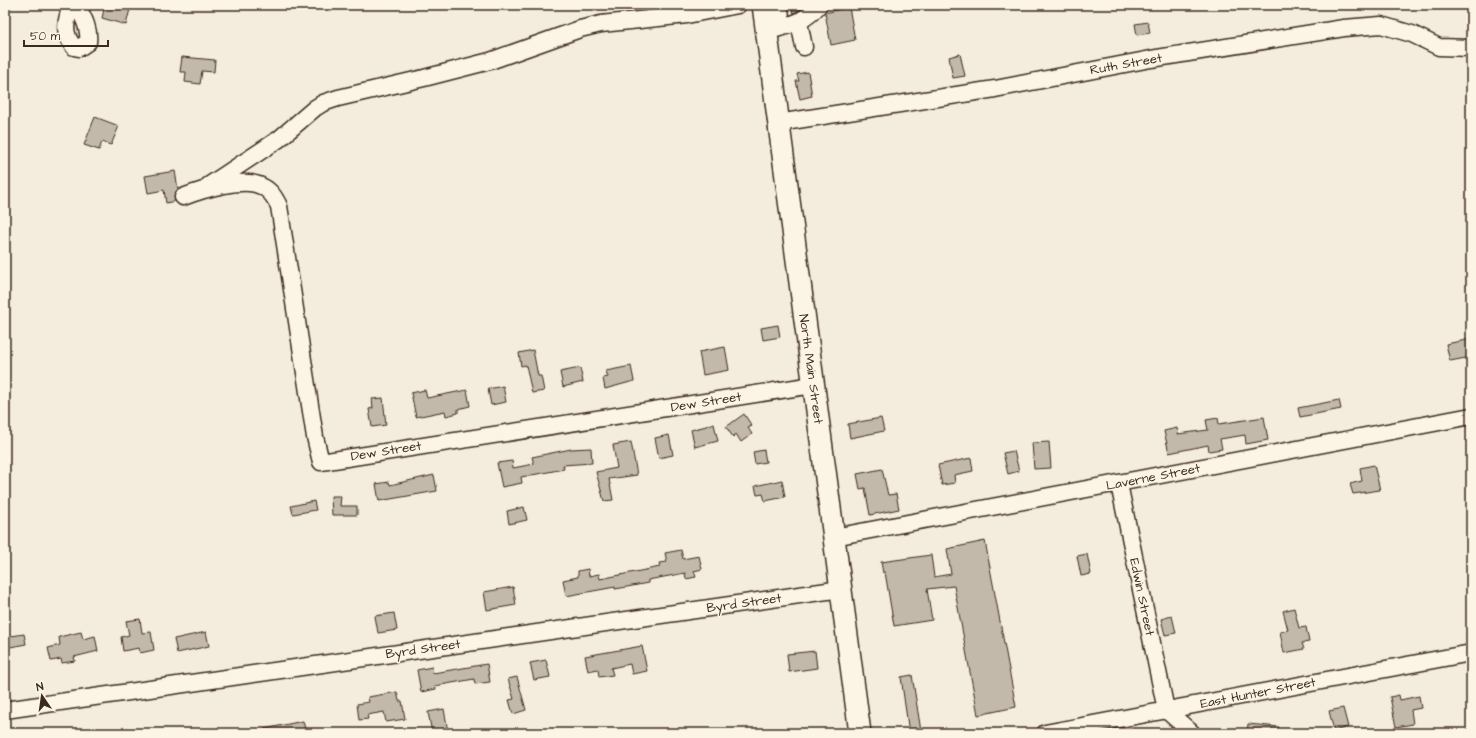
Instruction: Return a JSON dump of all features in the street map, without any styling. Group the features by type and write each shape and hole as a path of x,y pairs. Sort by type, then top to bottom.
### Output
{"main road":[{"name":"North Main Street","path":"762,5 775,29 778,123 860,733"}],"street":[{"path":"71,5 65,30 67,39 74,47 79,48 88,42 89,37 88,30 78,5"},
{"path":"201,190 279,139 323,103 490,61 580,29 601,24 688,14 738,5"},
{"path":"779,5 775,29 799,22 810,15 819,5"},
{"path":"799,22 804,47"},
{"name":"Ruth Street","path":"778,123 995,89 1151,59 1344,28 1381,25 1412,34 1439,47 1471,48"},
{"name":"Dew Street","path":"183,197 201,190 231,185 258,184 274,196 279,206 320,462 814,385"},
{"name":"Laverne Street","path":"834,537 1471,416"},
{"name":"Edwin Street","path":"1119,484 1166,710"},
{"name":"Byrd Street","path":"5,710 841,589"},
{"name":"East Hunter Street","path":"1046,733 1471,653"},
{"path":"1166,710 1192,733"}],"building":[{"path":"105,5 131,5 126,25 102,18"},
{"path":"789,5 806,5 794,13"},
{"path":"849,7 855,40 831,45 825,13"},
{"path":"1148,22 1150,33 1137,35 1135,24"},
{"path":"960,54 965,76 953,78 949,57"},
{"path":"182,57 215,60 214,72 202,71 200,84 185,82 186,72 180,72"},
{"path":"808,72 812,96 800,99 796,81 799,81 797,74"},
{"path":"95,117 119,126 111,145 102,142 99,150 84,145"},
{"path":"175,171 178,189 174,195 175,201 166,203 164,190 148,193 145,176"},
{"path":"778,325 780,337 763,340 761,328"},
{"path":"1471,339 1471,357 1450,361 1446,344"},
{"path":"725,347 729,370 703,375 699,352"},
{"path":"533,350 538,376 541,376 544,391 532,393 526,365 521,366 519,353"},
{"path":"631,366 634,381 605,389 603,378 608,377 606,371"},
{"path":"580,368 583,382 563,387 560,372"},
{"path":"503,386 506,402 491,405 488,389"},
{"path":"425,390 427,398 467,390 470,406 458,409 458,413 446,416 445,411 416,417 411,393"},
{"path":"383,398 386,425 372,427 369,409 373,408 372,399"},
{"path":"1339,400 1341,409 1300,417 1298,408"},
{"path":"744,414 752,426 748,428 752,434 741,442 736,434 733,437 726,427"},
{"path":"1264,417 1268,440 1246,444 1245,435 1220,439 1222,449 1209,451 1208,445 1169,453 1164,431 1177,428 1178,434 1208,430 1206,420 1218,418 1219,424"},
{"path":"881,418 884,431 850,438 848,424"},
{"path":"714,424 718,441 695,447 691,430"},
{"path":"669,435 673,455 659,458 655,438"},
{"path":"631,442 637,475 609,479 613,500 604,501 596,472 617,468 613,445"},
{"path":"1049,442 1051,468 1034,469 1032,443"},
{"path":"591,448 592,463 563,465 564,469 521,477 522,483 502,487 497,463 512,461 513,468 534,464 532,457 571,449"},
{"path":"764,450 766,462 755,464 753,452"},
{"path":"1014,451 1019,471 1008,474 1003,453"},
{"path":"971,458 973,471 954,475 955,483 942,485 938,465"},
{"path":"1374,465 1380,490 1353,494 1350,484 1362,481 1360,468"},
{"path":"882,469 888,495 896,494 899,509 870,515 865,488 860,489 857,474"},
{"path":"434,475 437,491 379,501 376,484 389,482 390,485"},
{"path":"782,480 785,497 765,501 763,494 757,495 755,486"},
{"path":"331,496 341,496 340,506 357,506 357,515 332,515"},
{"path":"314,501 316,510 293,514 291,506"},
{"path":"524,507 527,520 509,524 507,511"},
{"path":"985,541 1016,707 978,715 954,586 927,589 932,620 894,626 885,572 883,573 881,562 931,555 934,577 951,574 947,549"},
{"path":"681,550 683,559 699,556 702,569 694,571 696,577 686,579 685,573 648,580 648,583 615,589 615,587 566,596 563,580 578,577 578,571 588,569 589,576 599,574 600,579 660,567 659,563 667,562 665,553"},
{"path":"1087,554 1091,574 1081,576 1077,556"},
{"path":"513,587 516,605 487,610 484,592"},
{"path":"1294,608 1299,628 1306,627 1309,642 1302,643 1304,649 1284,653 1280,632 1288,630 1283,611"},
{"path":"394,613 397,630 378,633 375,616"},
{"path":"1172,616 1176,633 1165,635 1161,619"},
{"path":"140,619 142,633 151,632 154,650 140,653 139,648 123,651 121,637 129,635 126,621"},
{"path":"81,632 83,639 95,636 98,651 74,657 75,661 62,663 61,659 51,661 48,648 60,645 59,637"},
{"path":"206,632 209,646 177,653 174,639"},
{"path":"24,634 26,644 5,648 5,637"},
{"path":"642,646 647,671 632,674 630,664 611,668 613,675 599,677 598,669 588,671 585,656"},
{"path":"815,651 817,668 789,672 787,654"},
{"path":"546,660 550,677 534,680 530,663"},
{"path":"487,664 490,682 475,684 474,679 435,686 436,689 421,692 417,670 432,667 433,673"},
{"path":"912,675 921,731 909,733 901,677"},
{"path":"517,677 526,710 513,714 509,700 514,699 508,679"},
{"path":"397,692 399,701 402,701 405,719 386,722 384,712 367,715 368,719 359,720 357,704 369,702 368,697"},
{"path":"1399,695 1400,700 1419,696 1421,708 1411,710 1413,724 1396,727 1390,697"},
{"path":"1343,708 1348,727 1334,731 1329,711"},
{"path":"444,709 448,732 432,733 428,712"},
{"path":"303,721 306,733 264,733 264,729"},
{"path":"1248,724 1279,727 1279,733 1247,733"}]}
